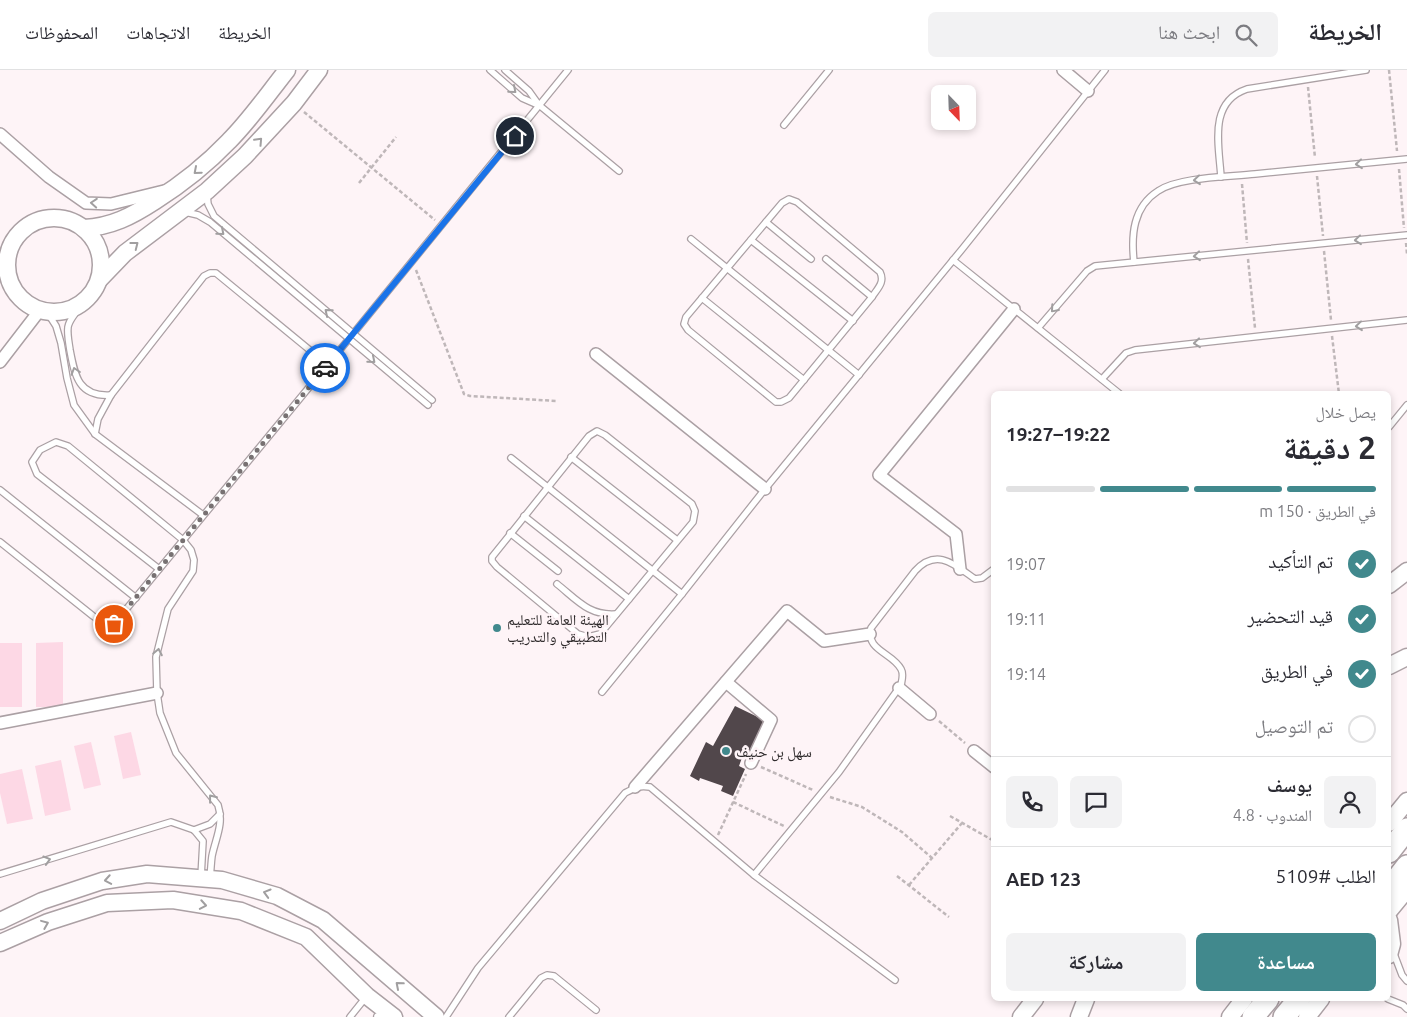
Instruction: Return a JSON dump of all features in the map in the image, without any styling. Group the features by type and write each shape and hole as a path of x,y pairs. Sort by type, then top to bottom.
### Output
{"highway":[{"path":"1391,849 1407,829"},
{"path":"1391,886 1407,866"},
{"path":"1253,1017 1266,1001"},
{"path":"1284,1017 1297,1001"}],"street":[{"path":"84,228 100,228 119,222 176,188 194,174 230,141 287,70"},
{"path":"17,235 8,251 6,285 24,302 44,311 59,312 71,310 82,304 91,296 100,279 125,253 207,191 245,156 294,103 319,70"},
{"path":"1063,70 1088,91"},
{"path":"259,105 278,121"},
{"path":"0,134 49,177 86,203 111,204 176,188"},
{"path":"230,141 245,156"},
{"path":"0,245 32,223 50,218 68,219 84,228 96,243 102,260 100,279"},
{"path":"960,569 956,534 879,475 1014,309"},
{"path":"0,362 44,311"},
{"path":"596,354 765,489"},
{"path":"635,787 787,611 824,641 870,634"},
{"path":"1391,665 1407,657"},
{"path":"726,682 770,720 751,763"},
{"path":"899,688 930,714"},
{"path":"0,723 157,693"},
{"path":"974,750 991,764"},
{"path":"1391,821 1407,801"},
{"path":"0,921 42,902 102,881 147,874 222,880 277,896 323,920 436,1017"},
{"path":"1391,909 1407,889"},
{"path":"0,943 48,922 107,903 173,900 241,911 306,937 367,996 394,1017"},
{"path":"1021,1017 1033,1001"},
{"path":"1079,1017 1085,1001"},
{"path":"1230,1017 1242,1001"},
{"path":"1307,1017 1319,1001"}],"lane":[{"path":"490,70 522,98 540,106"},
{"path":"505,70 529,91 540,106 619,171"},
{"path":"0,542 103,623 114,624 354,334 568,70"},
{"path":"784,125 829,70"},
{"path":"602,692 1105,70"},
{"path":"1221,177 1218,132 1225,104 1234,95 1247,89 1366,70"},
{"path":"1134,262 1133,230 1138,213 1151,196 1167,185 1221,177 1407,159"},
{"path":"207,191 208,204 214,216 432,400"},
{"path":"789,199 797,202 880,272 882,283 786,401 776,402 685,327 684,320 766,222 785,200 789,199"},
{"path":"178,212 192,213 210,222 348,340 428,405"},
{"path":"766,222 812,259"},
{"path":"1038,328 1087,271 1095,266 1407,236"},
{"path":"691,239 859,375"},
{"path":"750,240 853,321"},
{"path":"826,259 872,297"},
{"path":"953,260 1116,391"},
{"path":"94,434 98,419 111,395 204,276 210,273 216,273 328,365"},
{"path":"91,296 68,326 68,340 74,372 81,386 99,396 111,395"},
{"path":"702,298 804,380"},
{"path":"44,311 56,326 74,405 94,434 203,515"},
{"path":"1102,379 1126,353 1135,350 1407,320"},
{"path":"1391,423 1407,405"},
{"path":"592,432 602,432 692,504 695,511 694,518 600,634 588,637 578,634 494,565 492,561 494,554 571,457 592,432"},
{"path":"159,569 37,474 32,462 40,450 56,442 68,446 183,540 191,550 194,560 193,571 168,609 156,657 157,693 160,713 176,753 218,805 220,827 205,878"},
{"path":"571,457 677,540"},
{"path":"511,458 682,594"},
{"path":"0,490 136,598"},
{"path":"524,516 629,599"},
{"path":"510,533 558,571"},
{"path":"754,875 839,772 899,688 903,675 901,668 874,646 870,634 871,628 921,564 930,560 946,559 975,579 982,578 991,571"},
{"path":"557,584 592,611 606,615 616,614"},
{"path":"446,1017 478,968 625,794 635,787 642,786 650,787 754,875 895,980"},
{"path":"194,830 210,824 220,814"},
{"path":"0,874 171,822 194,830 203,841 205,878"},
{"path":"1391,951 1407,981"},
{"path":"509,1017 541,978 548,975 554,976 596,1010"},
{"path":"351,1016 367,996"},
{"path":"1391,1000 1403,1005 1407,1009"}],"path":[{"path":"294,103 442,225"},
{"path":"359,183 396,136"},
{"path":"413,262 464,394 470,396 557,401"},
{"path":"930,714 974,750"},
{"path":"715,841 751,763 821,794 862,807 902,832 932,858"},
{"path":"733,802 792,829"},
{"path":"950,816 991,839"},
{"path":"909,885 962,822"},
{"path":"897,876 949,918"}],"shaded area":[{"path":"63,642 63,707 36,707 36,643"},
{"path":"0,643 22,643 22,707 0,707"},
{"path":"131,732 141,775 123,779 114,736"},
{"path":"91,742 101,785 84,789 74,746"},
{"path":"61,760 71,810 45,816 35,766"},
{"path":"22,769 33,819 7,824 0,793 0,774"}],"building":[{"name":"سهل بن حنيف","path":"735,706 764,720 748,756 743,755 739,766 745,769 733,796 721,791 723,786 700,778 699,781 690,776 706,742 713,746"}],"way so far":[{"path":"114,624 325,368"}],"place":[{"name":"الهيئة العامة للتعليم التطبيقي والتدريب","path":"497,628"},
{"name":"سهل بن حنيف","path":"726,751"}],"route":[{"path":"325,368 515,136"}]}
